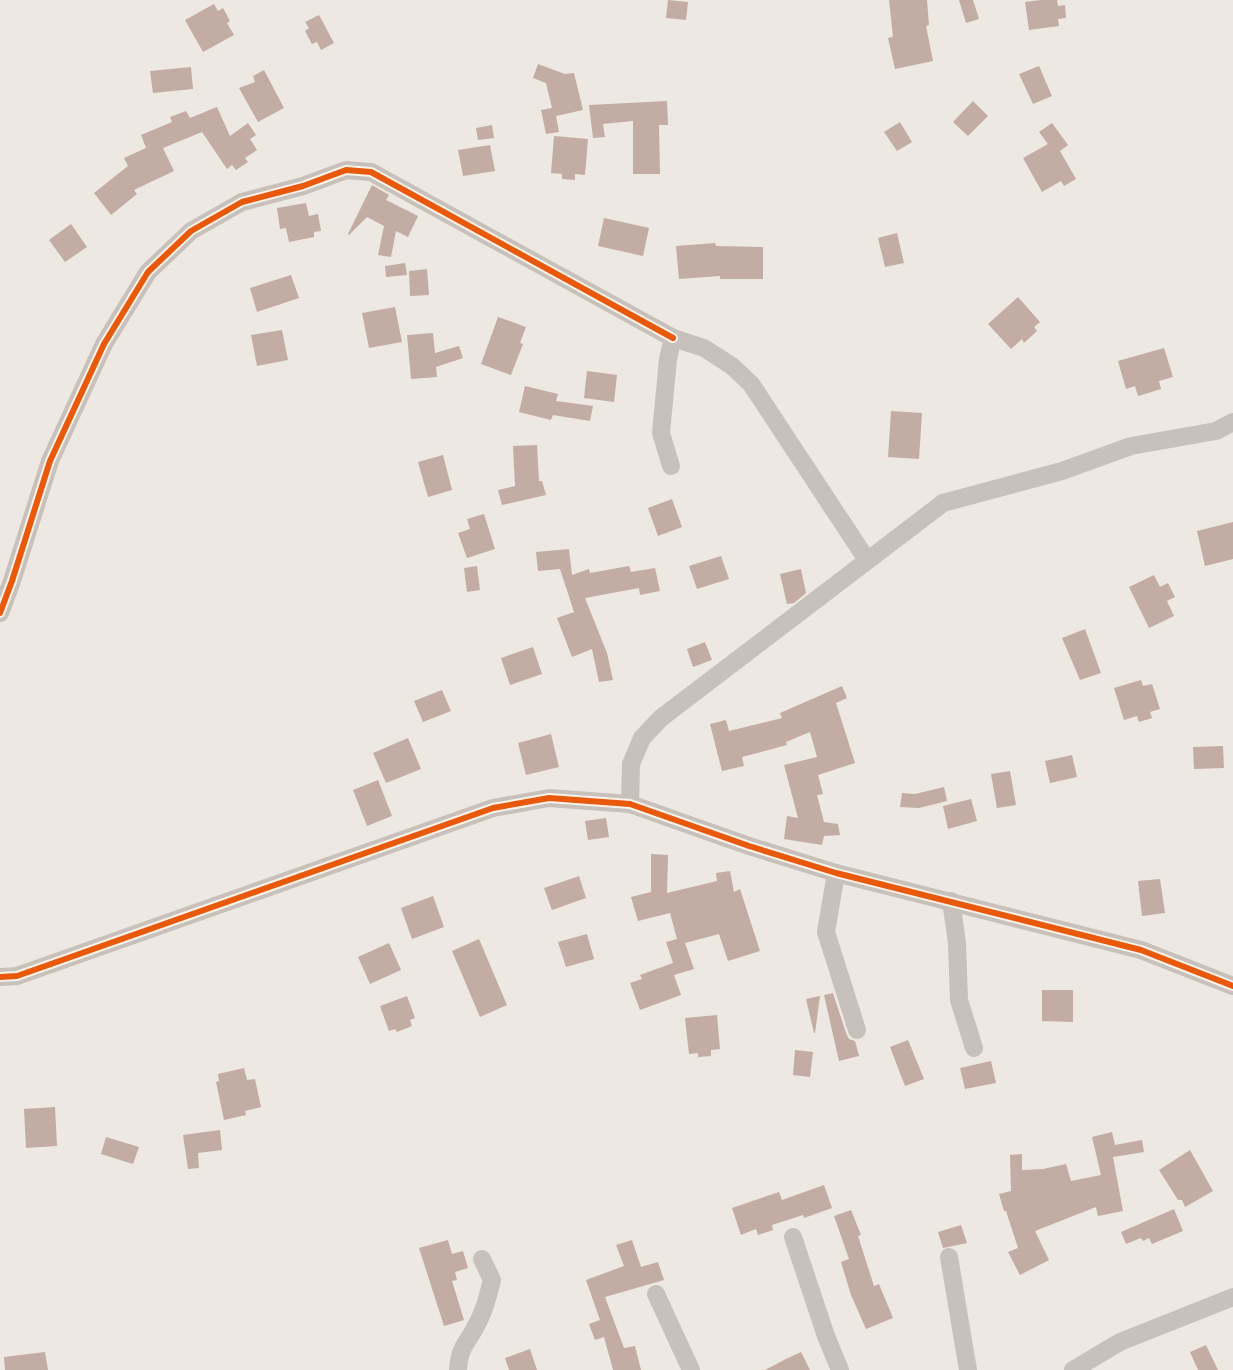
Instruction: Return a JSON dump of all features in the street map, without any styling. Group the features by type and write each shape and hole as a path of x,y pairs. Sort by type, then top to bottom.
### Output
{"street":[{"path":"0,612 50,461 104,344 148,272 190,231 242,202 303,186 346,170 371,172 673,338 704,348 732,366 751,384 867,560"},
{"path":"671,466 661,433 668,359 673,338"},
{"path":"630,804 631,764 642,738 661,718 943,503 1062,471 1131,446 1216,431 1233,422"},
{"path":"0,969 9,977 493,808 549,798 630,804 749,846 836,873 1141,950 1233,986"},
{"path":"836,873 826,932 857,1030"},
{"path":"951,901 957,943 959,1000 974,1048"},
{"path":"793,1238 840,1370"},
{"path":"949,1257 968,1370"},
{"path":"459,1370 459,1352 480,1319 492,1280 482,1259"},
{"path":"656,1294 691,1370"},
{"path":"1073,1370 1120,1342 1233,1298"}],"building":[{"path":"668,0 688,2 686,20 666,18"},
{"path":"889,0 927,0 929,25 926,26 933,61 895,69 888,38 893,37"},
{"path":"959,0 973,0 979,19 966,23"},
{"path":"1057,0 1058,6 1065,5 1066,18 1058,19 1059,26 1029,30 1025,2"},
{"path":"214,4 218,11 223,8 230,21 227,23 234,35 203,52 185,20"},
{"path":"319,15 334,43 321,50 317,42 312,44 305,31 309,28 305,22"},
{"path":"538,64 565,74 574,73 583,110 556,116 559,132 546,134 541,110 552,108 546,83 533,78"},
{"path":"1039,66 1052,96 1033,104 1019,74"},
{"path":"191,67 193,89 153,93 150,71"},
{"path":"264,70 284,108 258,122 239,88 255,82 253,76"},
{"path":"667,101 668,125 659,125 660,174 633,174 633,121 603,124 605,137 593,138 589,105"},
{"path":"973,101 988,116 968,136 953,122"},
{"path":"217,107 230,136 248,123 256,135 250,139 257,150 245,158 248,162 236,170 232,165 227,169 202,132 163,148 174,171 134,190 137,194 111,215 94,193 128,166 124,158 146,148 141,135 172,122 170,117 186,111 190,118"},
{"path":"900,122 912,142 897,151 884,132"},
{"path":"1052,123 1068,145 1060,151 1076,179 1064,186 1061,181 1042,192 1023,158 1048,144 1039,132"},
{"path":"492,125 494,138 478,140 476,128"},
{"path":"554,136 588,139 585,175 575,174 575,180 562,179 562,174 551,173"},
{"path":"490,145 495,171 463,176 458,150"},
{"path":"372,185 389,195 386,200 418,216 408,237 396,231 391,257 378,255 384,226 367,217 348,234"},
{"path":"306,203 309,216 318,214 321,231 314,232 314,237 289,242 286,228 280,229 277,208"},
{"path":"604,218 649,228 643,256 598,246"},
{"path":"71,224 87,247 65,262 49,240"},
{"path":"897,233 904,263 885,267 878,238"},
{"path":"715,243 716,246 763,247 763,279 720,279 720,276 679,279 676,246"},
{"path":"405,263 407,275 386,277 385,266"},
{"path":"427,269 429,295 410,296 409,271"},
{"path":"291,275 299,298 257,312 250,288"},
{"path":"1018,297 1040,322 1034,327 1037,331 1024,343 1022,339 1011,349 988,324"},
{"path":"395,307 402,342 369,348 362,313"},
{"path":"498,317 526,327 520,343 523,344 511,375 481,364"},
{"path":"282,330 288,360 257,366 251,335"},
{"path":"433,333 435,353 459,346 463,358 436,367 437,377 411,379 407,335"},
{"path":"1164,348 1173,377 1159,381 1161,389 1138,396 1135,386 1126,389 1118,361"},
{"path":"587,371 617,375 614,402 584,398"},
{"path":"525,386 558,394 556,401 593,406 590,421 553,415 551,420 519,412"},
{"path":"891,411 922,413 919,459 888,457"},
{"path":"537,445 539,481 542,481 546,495 502,505 498,490 515,486 513,446"},
{"path":"443,455 452,490 428,497 418,462"},
{"path":"672,499 682,527 658,536 648,508"},
{"path":"484,514 495,549 467,558 458,533 470,529 467,519"},
{"path":"1233,522 1233,559 1205,566 1197,531"},
{"path":"569,549 572,575 589,569 590,573 629,566 631,572 655,568 660,591 640,595 639,588 585,598 607,653 613,680 599,682 592,649 572,657 557,618 574,612 560,569 538,571 536,552"},
{"path":"721,556 729,579 697,589 689,566"},
{"path":"477,566 480,590 467,592 464,568"},
{"path":"801,569 806,593 794,603 787,604 780,574"},
{"path":"1154,575 1160,587 1168,583 1175,597 1167,601 1174,616 1149,628 1129,587"},
{"path":"1085,629 1101,673 1080,680 1062,638"},
{"path":"705,642 712,660 693,667 687,649"},
{"path":"533,647 542,674 510,685 501,658"},
{"path":"1141,680 1143,686 1152,684 1160,709 1150,712 1152,718 1139,722 1137,716 1124,720 1114,688"},
{"path":"842,686 847,698 836,703 855,763 818,775 823,794 817,795 824,822 838,824 840,835 824,836 822,845 784,839 787,816 798,818 784,765 817,757 810,732 786,742 787,745 742,757 744,766 722,771 710,724 726,720 729,731 782,718 780,713"},
{"path":"442,690 451,711 423,722 414,701"},
{"path":"551,734 559,767 526,775 518,743"},
{"path":"408,738 421,769 386,783 373,753"},
{"path":"1223,746 1224,768 1194,769 1193,747"},
{"path":"1072,755 1077,777 1050,783 1045,761"},
{"path":"1010,771 1016,805 997,808 991,774"},
{"path":"378,780 392,816 367,826 353,790"},
{"path":"944,787 947,801 919,808 900,807 902,793 915,794"},
{"path":"971,799 977,821 948,829 943,806"},
{"path":"606,818 609,837 588,840 585,821"},
{"path":"651,854 668,855 667,893 717,881 716,873 730,871 734,892 740,889 760,951 728,961 719,934 685,943 694,969 674,975 681,995 640,1010 630,983 642,979 640,975 673,963 666,942 677,939 670,913 638,921 631,897 651,892"},
{"path":"579,876 586,898 552,910 544,888"},
{"path":"1160,879 1165,913 1142,916 1138,881"},
{"path":"433,896 444,927 412,939 401,908"},
{"path":"587,934 594,959 566,967 558,942"},
{"path":"479,939 507,1005 480,1017 452,951"},
{"path":"389,943 401,970 370,984 358,957"},
{"path":"1042,990 1073,990 1073,1022 1042,1021"},
{"path":"833,993 846,1033 849,1039 855,1041 859,1056 839,1061 824,995"},
{"path":"407,996 415,1018 410,1020 412,1026 397,1032 395,1029 389,1031 380,1006"},
{"path":"820,996 815,1033 814,1033 806,999"},
{"path":"717,1015 720,1049 711,1050 711,1056 698,1057 698,1053 689,1054 685,1018"},
{"path":"908,1040 924,1079 905,1086 890,1047"},
{"path":"795,1050 813,1052 810,1077 793,1075"},
{"path":"991,1061 996,1083 965,1089 960,1068"},
{"path":"244,1068 247,1080 255,1079 261,1107 245,1111 246,1115 224,1120 216,1082 219,1081 218,1074"},
{"path":"55,1107 57,1146 26,1148 24,1109"},
{"path":"220,1130 222,1150 198,1153 199,1168 188,1169 183,1135"},
{"path":"1112,1132 1115,1145 1142,1140 1144,1152 1113,1157 1123,1211 1098,1216 1096,1207 1035,1231 1049,1260 1020,1275 1008,1252 1018,1248 999,1194 1011,1191 1010,1155 1022,1154 1022,1170 1043,1169 1066,1164 1071,1181 1101,1175 1092,1137"},
{"path":"106,1137 139,1147 133,1164 101,1154"},
{"path":"1190,1150 1213,1191 1185,1207 1159,1170"},
{"path":"824,1185 832,1208 804,1218 803,1215 772,1225 773,1230 758,1235 756,1229 741,1235 732,1208 779,1192 782,1200"},
{"path":"1174,1209 1183,1231 1152,1244 1149,1238 1143,1241 1141,1238 1126,1244 1121,1232"},
{"path":"851,1210 861,1235 858,1236 874,1286 879,1284 893,1318 866,1329 851,1295 841,1262 849,1259 834,1216"},
{"path":"961,1225 967,1243 943,1248 938,1232"},
{"path":"448,1240 452,1254 463,1251 468,1268 455,1272 457,1280 452,1281 464,1320 444,1326 419,1248"},
{"path":"632,1240 641,1267 658,1262 664,1280 605,1297 624,1348 635,1346 641,1370 613,1370 604,1337 595,1340 589,1324 600,1320 586,1280 624,1266 616,1245"},
{"path":"1206,1345 1218,1370 1198,1370 1190,1352"},
{"path":"530,1349 537,1370 509,1370 505,1358"},
{"path":"45,1352 48,1370 5,1370 4,1357"},
{"path":"801,1352 810,1370 765,1370 786,1359"}],"cycle path":[{"path":"0,613 50,461 104,344 148,272 191,231 242,202 303,186 346,170 371,172 673,338"},
{"path":"0,977 17,976 493,808 549,798 630,804 749,846 836,873 1141,950 1233,986"}]}
